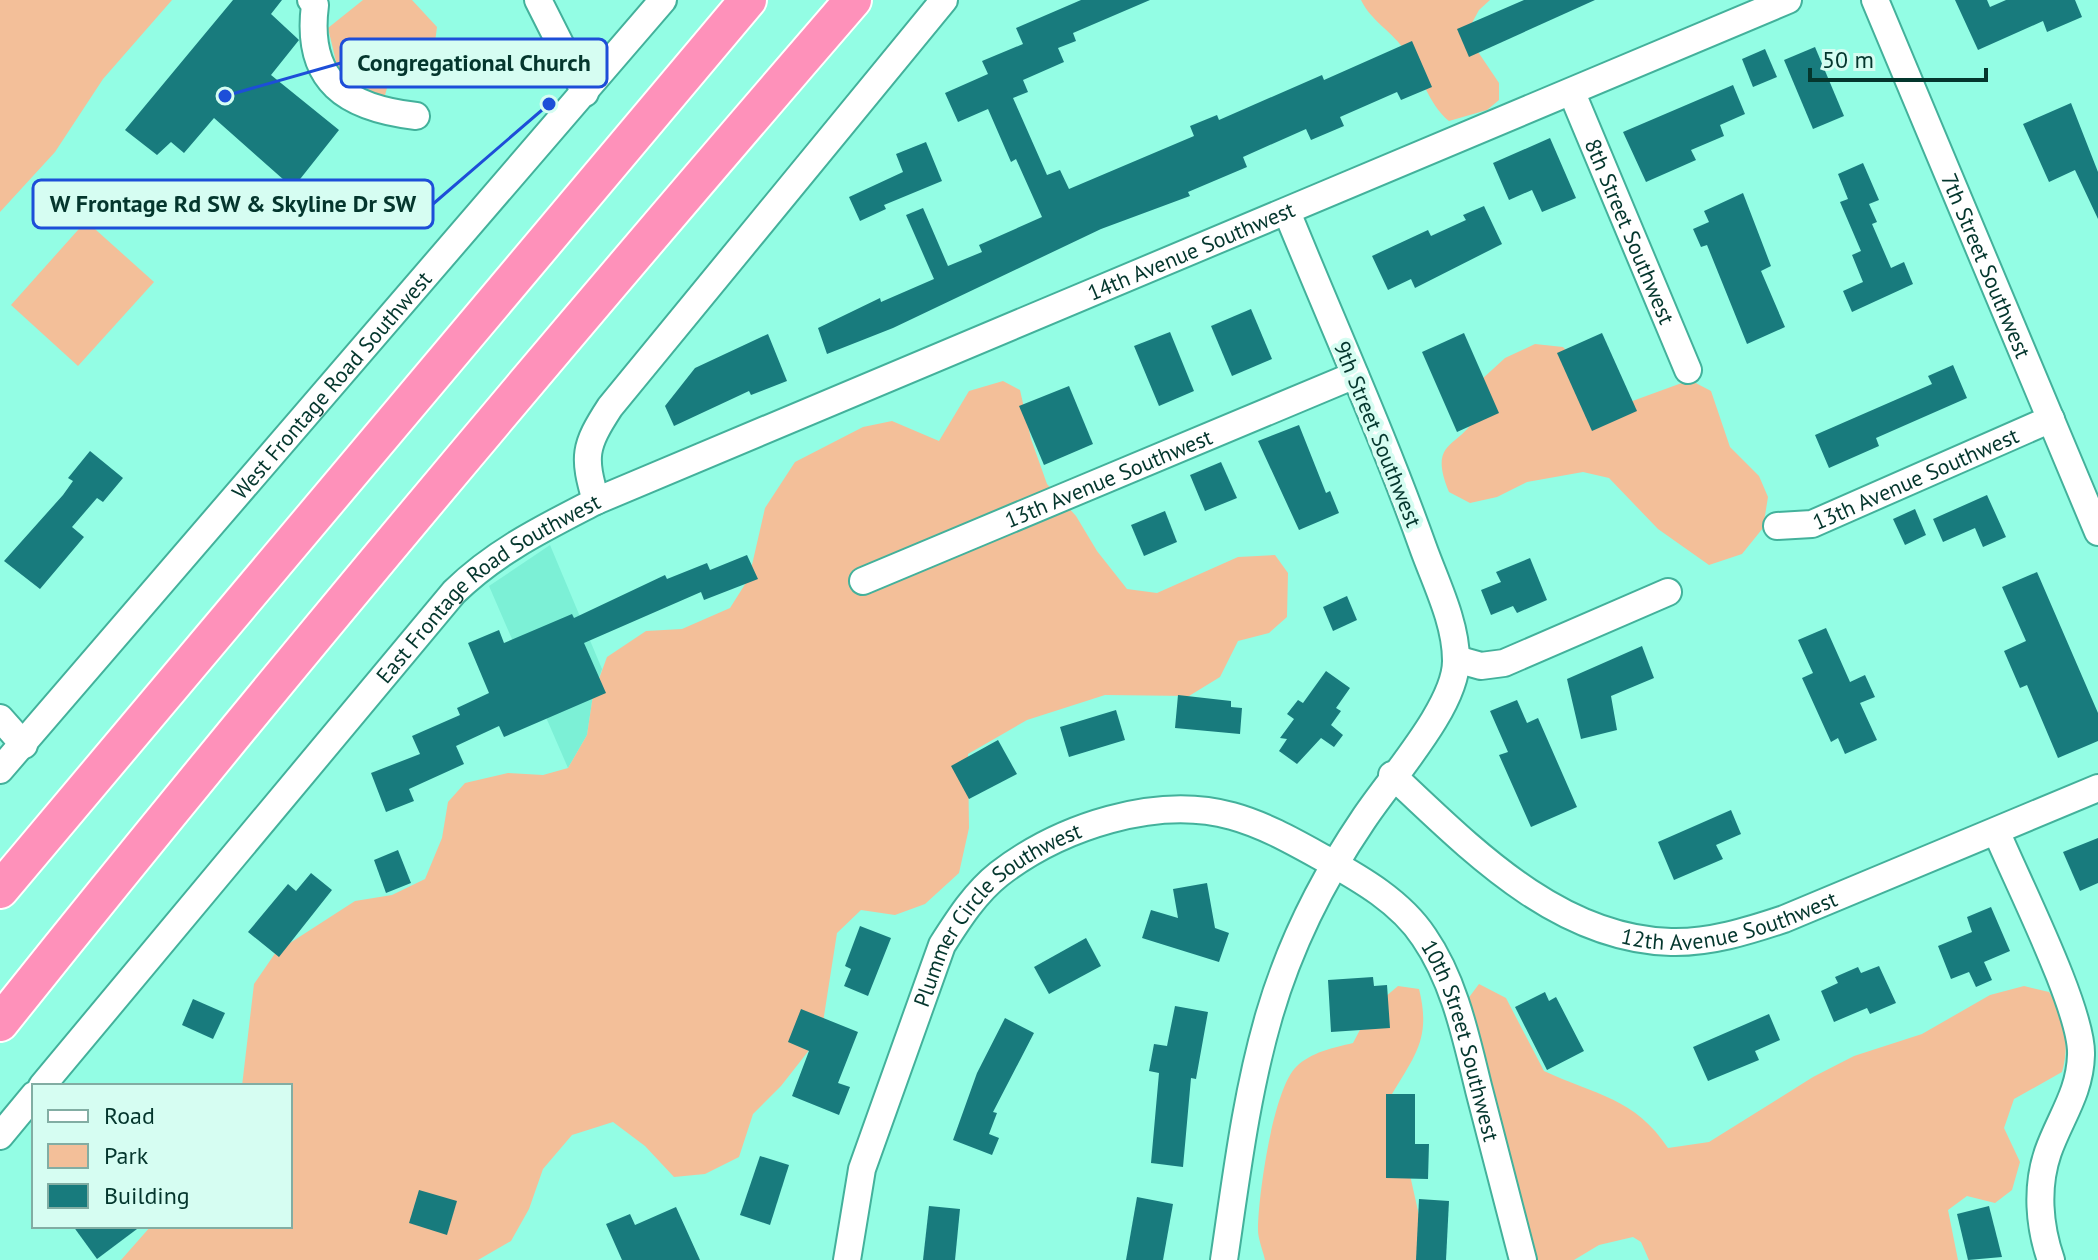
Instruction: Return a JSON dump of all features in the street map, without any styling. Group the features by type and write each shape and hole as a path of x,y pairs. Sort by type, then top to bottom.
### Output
{"highway":[{"path":"0,890 748,0"},
{"path":"0,1023 149,836 649,235 853,0"},
{"path":"0,995 149,836"},
{"path":"0,874 36,847"}],"street":[{"path":"311,0 315,5 311,32 317,57 335,85 377,111 416,116"},
{"path":"538,0 585,93"},
{"name":"West Frontage Road Southwest","path":"0,770 663,0"},
{"name":"East Frontage Road Southwest","path":"44,1084 454,592 484,564 521,539 596,501 585,465 587,445 610,407 944,0"},
{"name":"14th Avenue Southwest","path":"596,501 1788,0"},
{"name":"7th Street Southwest","path":"1875,0 2098,532"},
{"name":"8th Street Southwest","path":"1572,93 1688,370"},
{"name":"9th Street Southwest","path":"1287,212 1355,375 1441,598 1456,659"},
{"name":"13th Avenue Southwest","path":"863,581 1355,375"},
{"name":"13th Avenue Southwest","path":"1777,526 1812,524 2051,419"},
{"path":"1224,1260 1247,1113 1269,1016 1333,864 1392,775 1438,716 1452,685 1456,659 1481,666 1504,663 1668,592"},
{"path":"0,718 24,745"},
{"name":"12th Avenue Southwest","path":"1392,775 1457,836 1544,903 1584,923 1647,941 1699,940 1743,933 1997,833 2098,788"},
{"name":"Plummer Circle Southwest","path":"847,1260 862,1169 942,945 961,916 999,874 1029,854 1097,824 1146,813 1194,809 1256,824 1333,864"},
{"path":"1997,833 2070,1005 2082,1052 2074,1095 2044,1168 2039,1199 2051,1260"},
{"name":"10th Street Southwest","path":"1333,864 1400,909 1423,935 1437,959 1464,1030 1523,1260"},
{"path":"0,1136 32,1097"}],"shaded area":[{"path":"550,545 602,669 593,695 587,735 568,768 489,586"}],"green space":[{"path":"0,0 172,0 103,79 55,152 0,212"},
{"path":"363,0 412,0 437,27 434,50 397,51 384,99 338,70 328,28"},
{"path":"1361,0 1490,0 1479,10 1466,34 1499,83 1499,100 1487,110 1449,121 1430,98 1406,52"},
{"path":"86,221 154,282 78,366 11,305"},
{"path":"1535,344 1563,347 1616,407 1690,380 1711,391 1730,447 1759,476 1768,497 1763,528 1742,554 1709,565 1658,529 1609,478 1583,472 1527,482 1497,497 1470,503 1449,492 1443,474 1444,452 1472,424 1481,401 1481,380 1505,358"},
{"path":"1003,381 1020,390 1031,439 1047,484 1076,516 1097,551 1127,589 1157,593 1238,557 1275,555 1288,573 1287,617 1269,633 1238,641 1220,677 1189,696 1105,695 1027,720 968,754 969,828 959,873 925,904 895,915 861,910 837,933 821,1035 781,1086 753,1114 739,1157 705,1174 674,1177 645,1146 613,1122 572,1135 543,1169 529,1209 511,1241 478,1260 121,1260 149,1228 292,1228 292,1084 242,1084 254,984 276,952 355,901 392,895 425,879 442,838 448,802 465,783 508,773 543,775 568,768 587,735 593,695 607,657 646,631 682,629 730,608 749,578 765,508 795,462 863,427 892,421 939,441 969,391"},
{"path":"1479,984 1506,998 1544,1071 1628,1108 1655,1131 1668,1148 1709,1142 1813,1077 1854,1056 1922,1034 1990,995 2024,986 2049,992 2062,1020 2066,1051 2062,1072 2014,1099 2004,1128 2020,1162 2012,1190 1995,1203 1967,1196 1948,1210 1958,1260 1649,1260 1641,1242 1633,1237 1599,1245 1574,1260 1533,1260 1467,1000"},
{"path":"1398,986 1419,989 1422,1006 1419,1044 1392,1094 1420,1220 1422,1260 1265,1260 1258,1234 1261,1193 1268,1144 1288,1079 1296,1067 1308,1058 1353,1043 1371,1009"}],"building":[{"path":"233,0 282,0 271,14 299,40 271,75 339,130 293,188 214,118 184,153 171,142 157,155 125,130"},
{"path":"1081,0 1150,0 1073,33 1076,41 1058,48 1064,62 1023,80 1028,92 1013,98 1047,175 1060,170 1069,189 1194,136 1190,126 1217,115 1219,120 1322,75 1324,80 1412,41 1432,87 1401,100 1397,92 1340,117 1344,126 1311,140 1306,129 1243,157 1247,167 1188,192 1190,196 1101,229 893,328 827,354 818,328 880,298 881,302 934,279 906,215 923,208 948,266 982,252 979,245 1042,217 1016,159 1011,162 988,109 958,122 945,93 988,74 982,61 1023,44 1016,28"},
{"path":"1524,0 1595,0 1469,57 1457,29"},
{"path":"1955,0 1987,0 1990,7 2006,0 2075,0 2082,17 2047,32 2043,21 1978,50"},
{"path":"1815,47 1844,116 1813,129 1784,60"},
{"path":"1765,49 1777,77 1753,87 1742,59"},
{"path":"1733,85 1745,114 1720,125 1724,136 1691,150 1696,160 1646,182 1623,132"},
{"path":"2071,103 2098,172 2098,219 2075,170 2049,182 2023,124"},
{"path":"1550,138 1576,198 1542,212 1532,190 1509,200 1493,163"},
{"path":"926,142 942,181 884,205 886,209 860,221 849,197 903,172 896,154"},
{"path":"1863,163 1879,200 1869,204 1877,222 1872,224 1891,268 1904,262 1913,284 1852,312 1843,291 1863,282 1852,255 1861,251 1840,202 1848,199 1838,174"},
{"path":"1743,193 1771,266 1761,271 1785,327 1747,344 1707,245 1701,247 1693,229 1709,222 1704,211"},
{"path":"1484,206 1502,244 1415,288 1411,279 1388,290 1372,256 1428,230 1431,236 1466,220 1463,215"},
{"path":"1251,309 1272,359 1232,376 1211,326"},
{"path":"1170,332 1194,391 1159,406 1134,346"},
{"path":"1464,333 1499,413 1457,432 1422,352"},
{"path":"1602,333 1637,411 1592,431 1557,353"},
{"path":"768,334 787,381 751,395 749,391 674,426 665,406 695,368"},
{"path":"1953,365 1967,398 1876,438 1879,446 1829,468 1815,435 1932,384 1928,376"},
{"path":"1069,386 1093,444 1044,465 1019,406"},
{"path":"1299,425 1326,493 1330,491 1339,513 1299,530 1258,441"},
{"path":"90,451 123,478 103,502 97,498 72,527 84,537 40,589 4,561 63,495 73,481 68,478"},
{"path":"1221,462 1237,498 1205,511 1190,475"},
{"path":"1987,495 2006,537 1983,547 1975,528 1943,542 1933,519"},
{"path":"1915,509 1926,535 1905,545 1893,519"},
{"path":"1165,511 1177,542 1144,556 1131,525"},
{"path":"747,555 758,579 704,600 701,592 584,643 606,693 504,737 499,726 456,746 464,764 409,789 414,801 386,812 371,773 420,754 412,736 460,715 457,708 489,693 468,643 499,630 504,643 572,614 574,618 665,575 667,579 707,563 710,570"},
{"path":"1530,558 1547,600 1517,613 1513,606 1491,615 1481,590 1501,582 1496,572"},
{"path":"2037,572 2098,713 2098,741 2058,758 2027,685 2020,688 2004,651 2026,641 2002,587"},
{"path":"1347,596 1357,620 1333,631 1323,607"},
{"path":"1826,628 1850,682 1865,675 1875,697 1860,703 1877,740 1845,754 1838,738 1831,742 1802,678 1813,673 1798,640"},
{"path":"1642,646 1654,678 1611,696 1617,730 1581,739 1567,679"},
{"path":"1326,671 1350,688 1336,708 1341,711 1331,725 1343,735 1334,747 1321,738 1297,764 1279,751 1287,739 1280,738 1294,719 1287,714 1298,700 1303,703"},
{"path":"1178,695 1231,701 1231,707 1242,708 1240,734 1175,728"},
{"path":"1517,700 1527,723 1538,718 1577,807 1531,827 1499,755 1508,752 1490,711"},
{"path":"1116,710 1125,740 1069,757 1060,727"},
{"path":"998,740 1017,774 969,799 951,766"},
{"path":"1731,810 1741,834 1716,845 1723,859 1674,880 1658,842"},
{"path":"2098,838 2098,883 2080,891 2063,852"},
{"path":"398,850 411,883 386,893 374,860"},
{"path":"311,873 332,890 279,957 248,932 288,884 296,891"},
{"path":"1207,883 1215,928 1229,933 1219,962 1142,938 1151,910 1178,918 1173,889"},
{"path":"1991,907 2010,951 1984,962 1992,980 1976,987 1969,972 1951,979 1938,946 1972,932 1967,917"},
{"path":"860,926 891,938 868,996 844,986 851,969 845,966"},
{"path":"1086,938 1101,966 1049,994 1034,967"},
{"path":"1879,966 1896,1003 1870,1014 1867,1008 1834,1022 1821,991 1838,983 1835,977 1858,967 1861,973"},
{"path":"1373,977 1374,986 1387,985 1390,1028 1331,1032 1328,980"},
{"path":"1545,992 1549,1001 1556,997 1584,1051 1547,1070 1515,1007"},
{"path":"193,999 225,1013 213,1039 182,1025"},
{"path":"1175,1006 1208,1012 1196,1079 1191,1078 1183,1167 1151,1163 1159,1073 1149,1071 1154,1044 1167,1046"},
{"path":"801,1009 858,1032 838,1083 850,1087 839,1115 792,1096 809,1051 788,1042"},
{"path":"1769,1014 1780,1040 1755,1051 1759,1060 1708,1081 1693,1047"},
{"path":"1005,1018 1034,1033 993,1112 997,1113 989,1134 999,1138 992,1155 953,1140 977,1073"},
{"path":"1386,1094 1415,1094 1415,1144 1429,1144 1428,1179 1386,1178"},
{"path":"760,1156 789,1165 770,1225 740,1215"},
{"path":"419,1190 457,1201 447,1235 409,1223"},
{"path":"1137,1197 1173,1204 1163,1260 1126,1260"},
{"path":"1419,1199 1449,1201 1446,1260 1416,1260"},
{"path":"929,1206 960,1209 955,1260 923,1260"},
{"path":"1989,1206 2002,1257 1968,1260 1957,1214"},
{"path":"676,1207 700,1260 622,1260 606,1224 630,1214 635,1225"},
{"path":"74,1228 138,1228 97,1259"}],"place":[{"name":"Congregational Church","path":"225,96"},
{"name":"W Frontage Rd SW & Skyline Dr SW","path":"549,104"}]}
